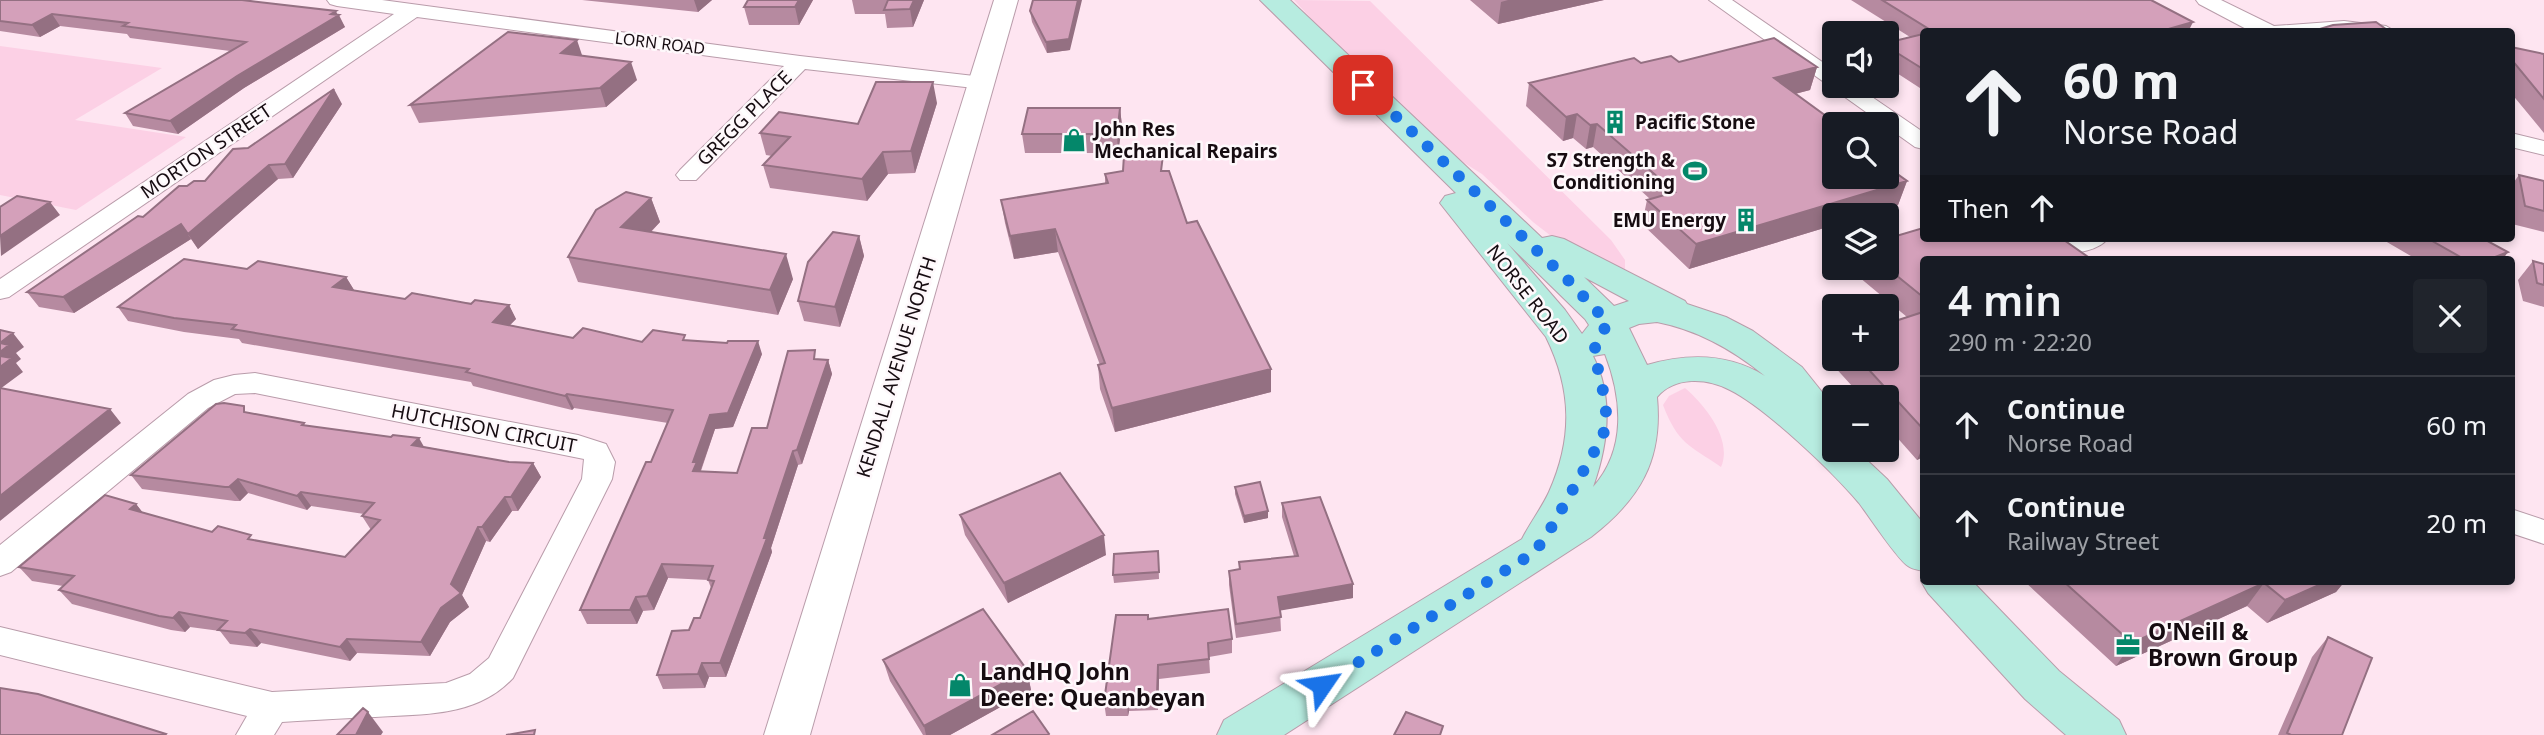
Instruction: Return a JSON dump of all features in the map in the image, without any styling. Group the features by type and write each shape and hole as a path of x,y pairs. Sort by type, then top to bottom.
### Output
{"main road":[{"name":"NORSE ROAD","path":"1252,0 1358,110 1465,211 1495,252 1558,326 1580,367 1588,406 1587,435 1581,467 1570,493 1523,560"},
{"name":"NORSE ROAD","path":"1274,0 1570,282 1608,326 1627,357 1638,393 1635,444 1617,488 1598,508 1523,560"},
{"path":"1434,154 1476,177 1560,252 1693,319 1744,341 1774,362 1798,386 1822,425"},
{"path":"1465,211 1557,302 1573,312 1608,326 1702,345 1744,363 1784,395 1822,432"},
{"path":"1570,493 1602,438 1607,423 1606,397 1595,350 1598,337 1620,314 1646,310 1673,313 1693,319"},
{"path":"1638,393 1652,377 1671,371 1702,368 1721,371 1757,388 1822,435"},
{"path":"1849,462 1920,550"},
{"path":"1241,735 1523,560"},
{"path":"1948,585 2042,685 2101,735"}],"street":[{"name":"LORN ROAD","path":"337,0 800,62 983,83"},
{"name":"KENDALL AVENUE NORTH","path":"787,735 1006,0"},
{"path":"1719,0 1822,72"},
{"path":"2206,0 2261,28"},
{"name":"MORTON STREET","path":"0,291 413,10"},
{"path":"2299,28 2316,25 2367,28"},
{"name":"GREGG PLACE","path":"688,175 800,62"},
{"path":"1861,98 1918,134"},
{"path":"2515,141 2544,148"},
{"name":"HUTCHISON CIRCUIT","path":"0,563 190,407 211,393 231,385 255,383 578,446 597,455 600,468 597,479 507,656 486,684 446,698 263,721 0,641"},
{"path":"2515,522 2544,532"}],"shaded area":[{"path":"1294,0 1370,1 1611,240 1625,260 1625,269 1621,273 1564,246 1533,222 1482,174 1442,149 1337,47"},
{"path":"0,46 162,68 75,120 186,137 76,210 0,195"},
{"path":"1685,388 1715,424 1723,446 1721,467 1686,442 1668,418 1663,405 1669,396"}],"building":[{"path":"0,0 242,0 336,11 331,14 339,15 237,76 170,121 125,113 246,42 52,14 32,25 0,21"},
{"path":"748,0 799,0 795,7 744,7"},
{"path":"888,0 914,0 910,9 884,10"},
{"path":"1033,0 1078,0 1069,39 1046,42 1030,11"},
{"path":"1882,0 2151,0 2193,22 2172,28 1927,28"},
{"path":"2376,22 2384,28 2323,28"},
{"path":"508,32 577,40 561,53 631,62 600,88 410,105"},
{"path":"1920,35 1920,67 1899,54 1899,40"},
{"path":"1774,38 1817,67 1774,78 1822,113 1822,189 1880,189 1833,203 1822,203 1822,206 1696,244 1647,200 1675,192 1597,124 1590,125 1577,114 1566,117 1529,83 1634,58 1641,63 1671,56 1679,62"},
{"path":"2515,48 2544,54 2544,99 2515,64"},
{"path":"876,82 933,82 911,151 883,152 862,179 763,165 790,137 760,133 779,112 858,124"},
{"path":"334,89 285,164 269,165 188,234 181,224 63,297 27,292 138,216 143,217 179,186 205,181 233,149 248,148"},
{"path":"1028,108 1120,108 1117,134 1022,134"},
{"path":"1124,155 1163,155 1161,171 1169,171 1187,223 1197,221 1271,369 1112,408 1098,365 1105,363 1055,229 1010,236 1001,200 1108,183 1105,174 1123,171"},
{"path":"1899,175 1907,181 1899,183"},
{"path":"2519,175 2544,181 2544,211 2525,206"},
{"path":"626,192 651,198 621,227 786,254 770,290 568,257 596,210"},
{"path":"17,196 50,202 0,236 0,207"},
{"path":"1920,229 1920,242 2067,242 2087,256 1920,256 1920,295 1899,278 1899,235"},
{"path":"833,232 859,236 835,307 798,301 808,262"},
{"path":"2434,242 2489,242 2508,252 2498,256 2459,256"},
{"path":"184,259 247,269 258,261 346,277 333,287 405,299 412,293 471,304 475,300 509,305 493,322 573,338 583,328 642,342 653,330 685,335 683,340 727,343 758,341 728,413 710,415 693,462 697,462 693,471 737,473 752,428 767,428 788,351 815,350 814,359 828,360 797,450 793,451 764,538 767,538 720,663 702,663 698,674 657,675 672,631 689,630 694,618 700,618 714,581 708,580 713,566 662,564 647,596 636,597 630,610 580,610 646,462 651,462 673,410 567,394 565,396 466,372 469,369 232,329 236,325 174,318 118,307"},
{"path":"2533,261 2544,264 2544,285 2537,283"},
{"path":"1920,313 1920,426 1899,403 1899,385 1883,385 1870,371 1899,371 1899,320"},
{"path":"0,330 13,333 0,343"},
{"path":"0,343 9,345 0,352"},
{"path":"0,356 12,358 0,367"},
{"path":"0,388 110,409 0,496"},
{"path":"216,404 244,406 244,412 304,423 302,425 419,438 412,445 509,462 533,463 511,497 505,497 482,527 478,527 451,584 461,593 441,608 421,642 347,639 340,647 250,629 245,633 218,630 227,621 179,612 173,618 159,616 59,590 74,576 19,567 105,495 136,504 130,509 212,532 218,526 251,535 248,539 345,557 380,520 362,516 374,503 301,492 297,496 238,479 225,487 131,475"},
{"path":"1060,473 1104,535 1004,583 960,515"},
{"path":"1260,482 1268,511 1244,516 1235,487"},
{"path":"1320,497 1353,584 1278,597 1281,617 1236,624 1229,571 1240,569 1239,562 1298,556 1282,503"},
{"path":"1158,551 1159,572 1113,575 1114,554"},
{"path":"2067,585 2260,585 2132,643"},
{"path":"2266,585 2319,585 2285,600"},
{"name":"LandHQ John Deere: Queanbeyan","path":"983,609 1027,670 924,726 883,660"},
{"path":"1228,609 1232,639 1208,643 1209,659 1158,665 1157,696 1127,698 1127,702 1104,702 1116,615 1148,615 1148,619"},
{"path":"2328,637 2372,658 2342,735 2291,735 2287,733"},
{"path":"0,688 38,694 166,734 0,735"},
{"path":"363,708 368,712 356,735 337,735"},
{"path":"1033,711 1048,735 992,735"},
{"path":"1406,712 1443,726 1440,735 1394,735"},
{"path":"535,730 534,735 506,735"}],"place":[{"name":"Pacific Stone","path":"1615,122"},
{"name":"John Res Mechanical Repairs","path":"1074,140"},
{"name":"S7 Strength & Conditioning","path":"1695,171"},
{"name":"EMU Energy","path":"1746,220"},
{"name":"O'Neill & Brown Group","path":"2128,645"},
{"name":"LandHQ John Deere: Queanbeyan","path":"960,685"}],"route":[{"path":"1322,685 1535,552 1602,438 1607,423 1606,397 1595,344 1608,323 1570,282 1363,85"}]}
